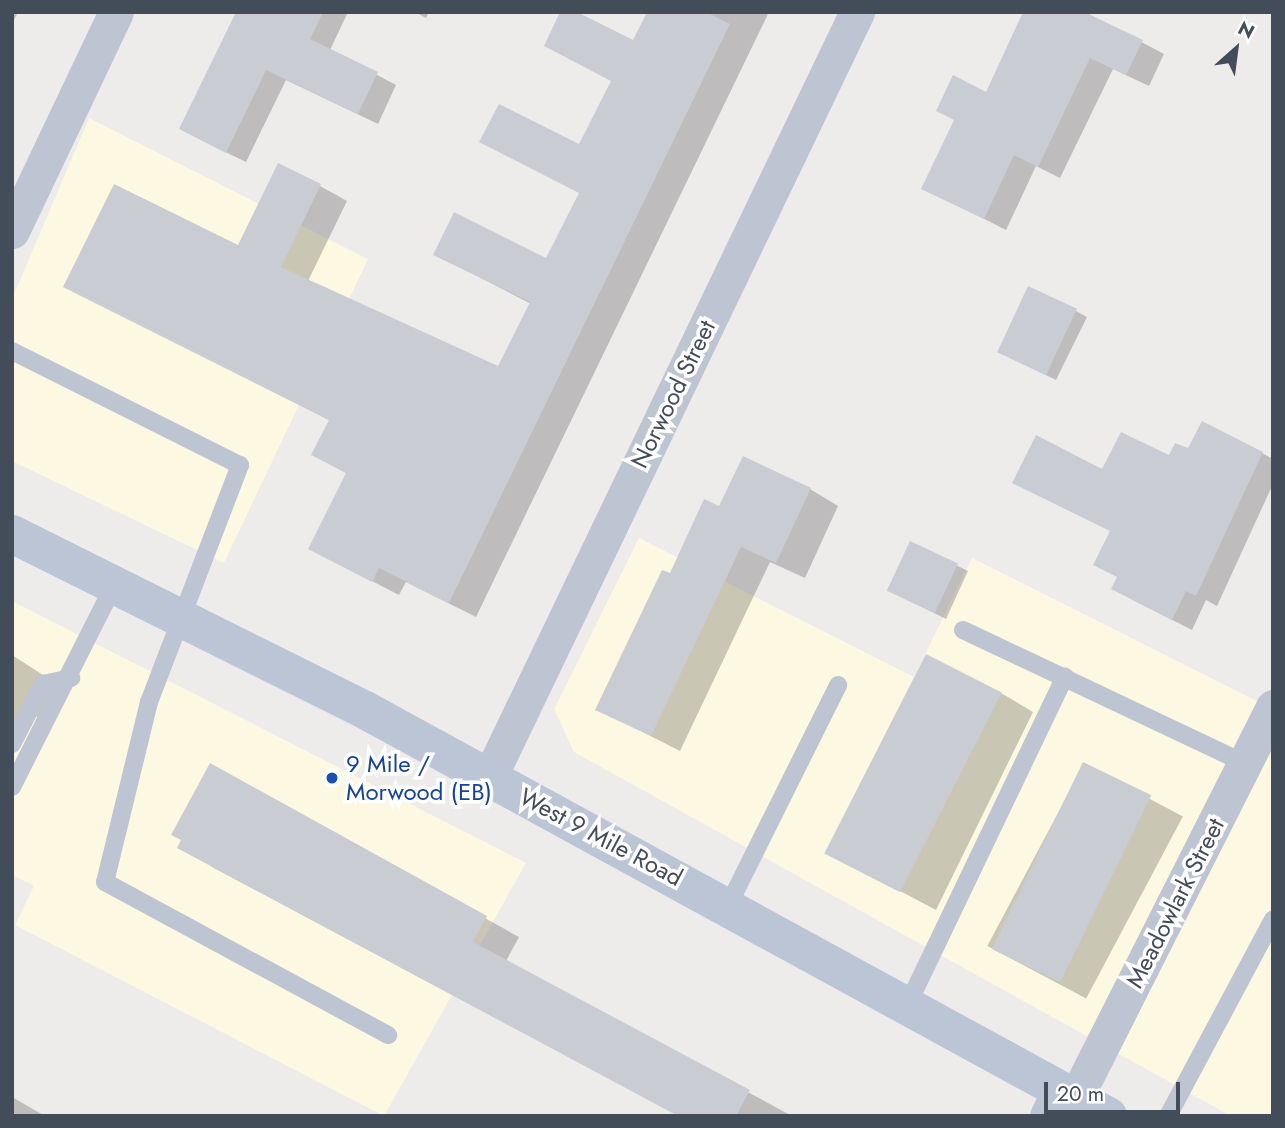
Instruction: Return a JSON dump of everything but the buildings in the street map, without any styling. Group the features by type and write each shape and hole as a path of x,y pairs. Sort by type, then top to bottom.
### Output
{"main road":[{"name":"West 9 Mile Road","path":"12,534 115,583 490,776 908,1004 1061,1101 1108,1116"}],"street":[{"path":"12,231 116,12"},
{"name":"Norwood Street","path":"490,776 857,12"},
{"name":"Meadowlark Street","path":"1061,1101 1258,751 1273,707"}],"lane":[{"path":"12,351 240,465 149,702 105,882 388,1035"},
{"path":"12,788 71,678 115,583"},
{"path":"964,630 1065,677 1258,751"},
{"path":"908,1004 1065,677"},
{"path":"12,744 43,684 71,678"},
{"path":"728,906 838,685"},
{"path":"1168,1116 1273,919"}],"shaded area":[{"path":"89,118 368,259 224,563 12,461 12,299"},
{"path":"639,538 914,677 972,558 1273,709 1273,1116 1231,1116 574,752 554,709"},
{"path":"12,601 526,863 384,1116 15,925 34,886 12,875"}],"place":[{"name":"9 Mile / Morwood (EB)","path":"332,778"}]}
